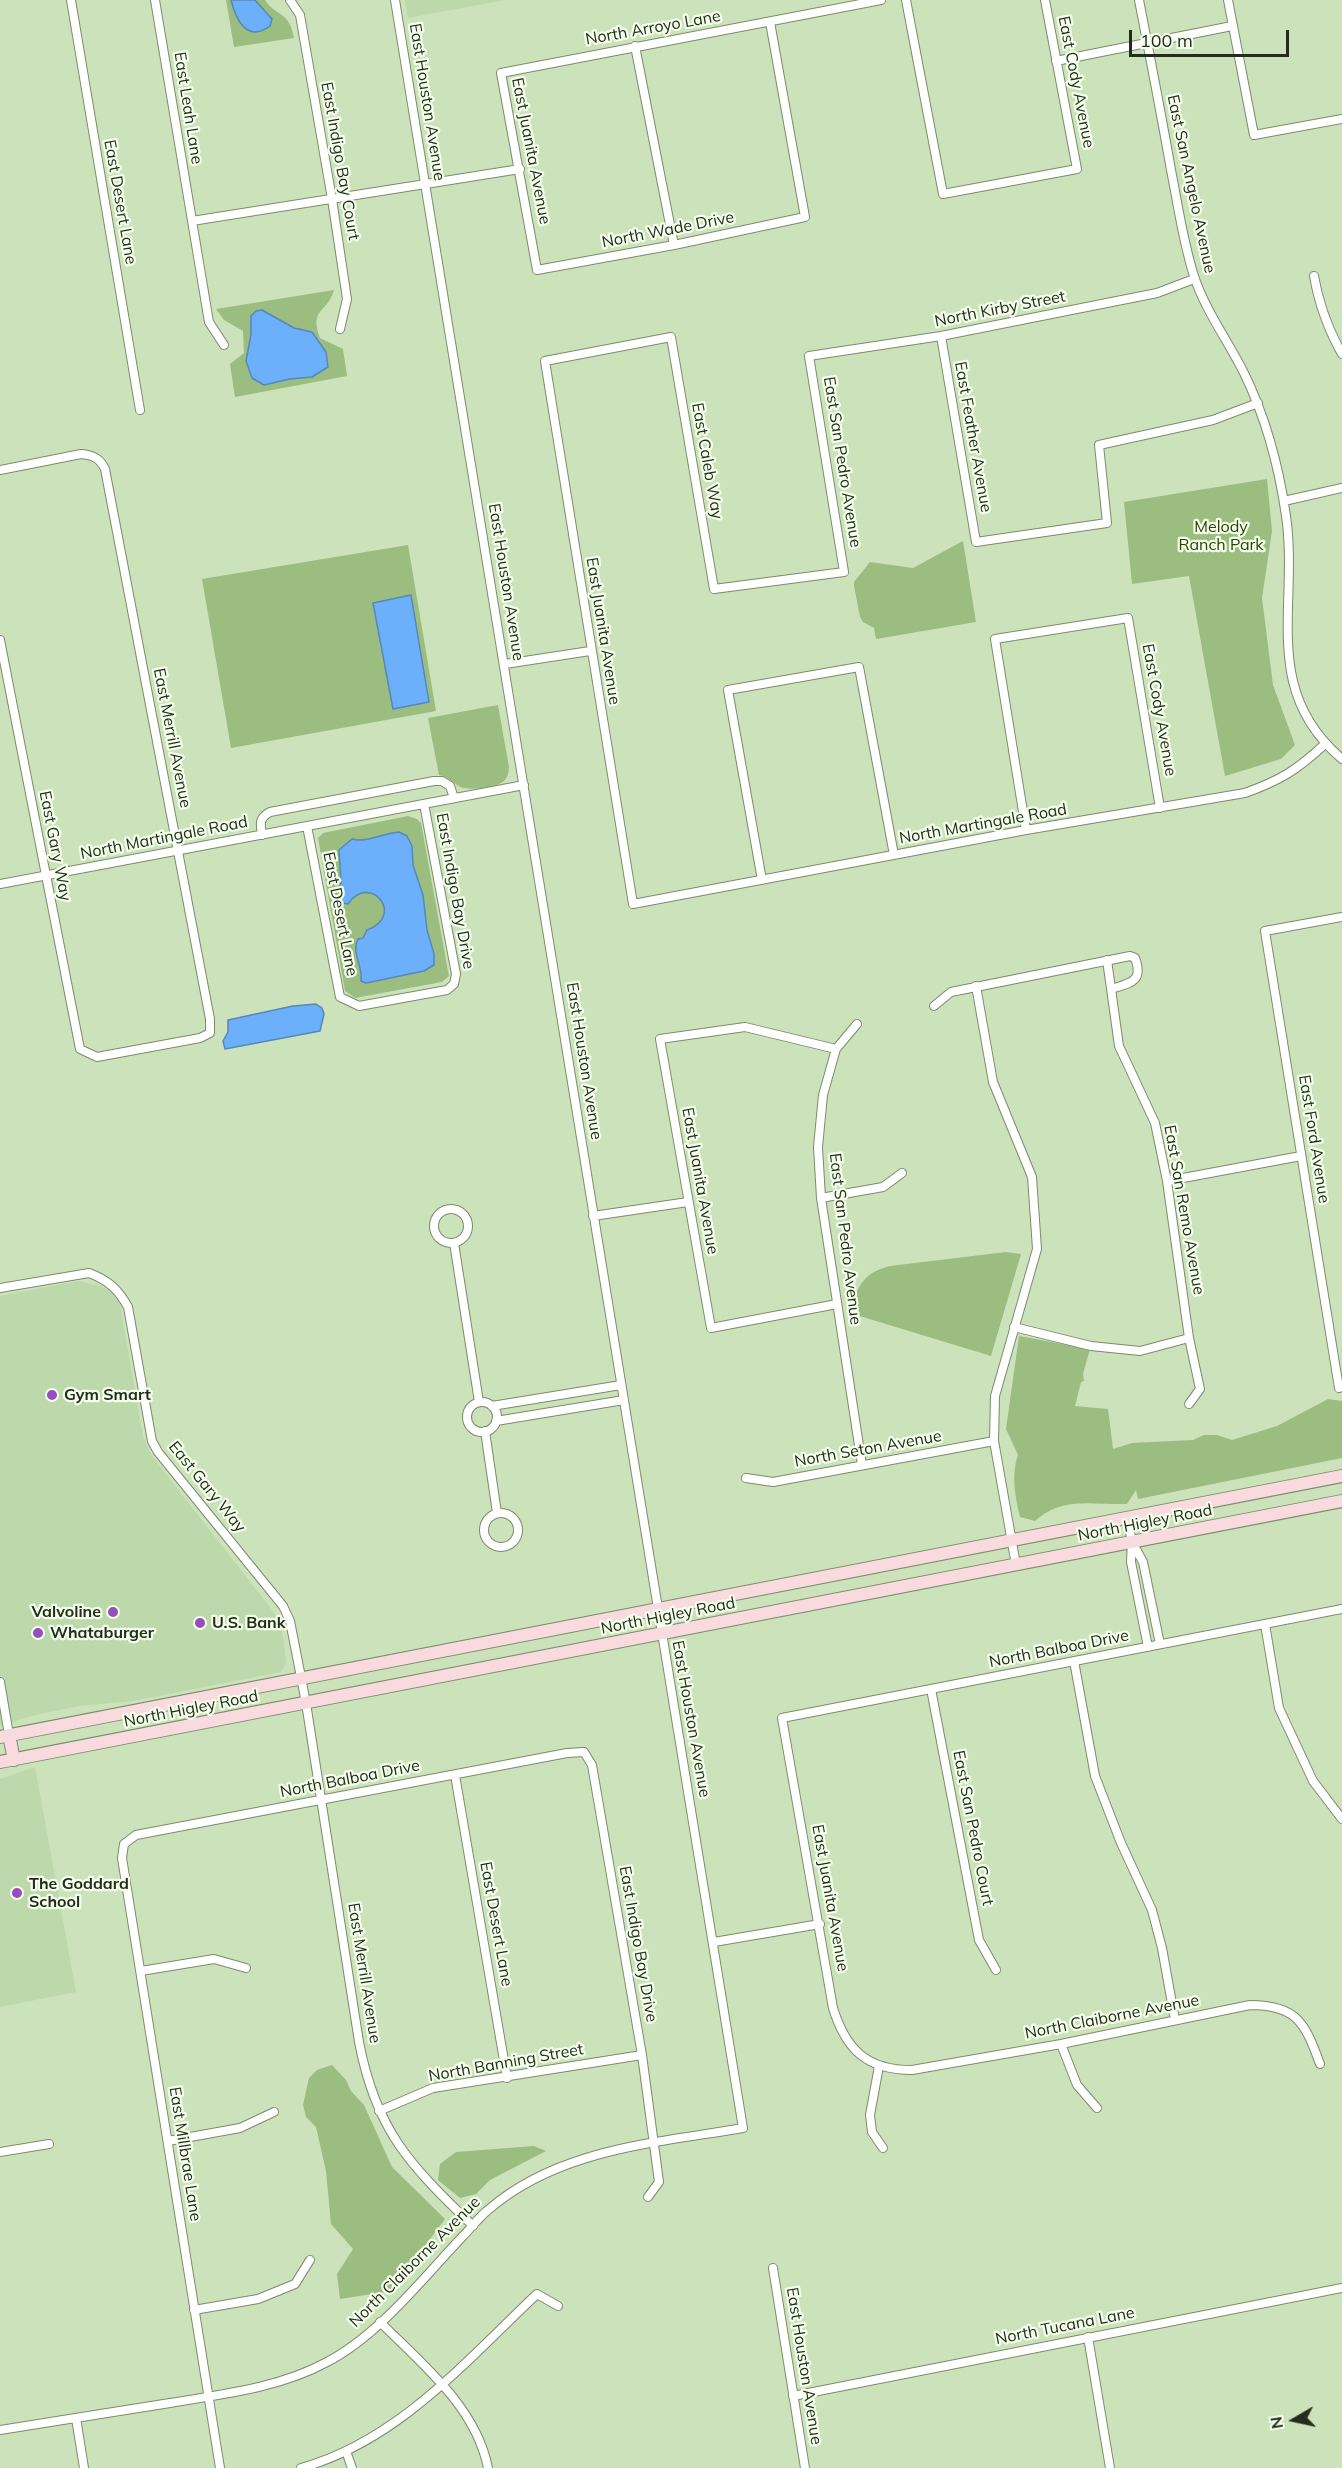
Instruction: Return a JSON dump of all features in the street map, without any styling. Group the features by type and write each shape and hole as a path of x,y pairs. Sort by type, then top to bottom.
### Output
{"main road":[{"name":"North Higley Road","path":"5,1736 303,1684 657,1610 1342,1476"},
{"name":"North Higley Road","path":"0,1762 1342,1501"},
{"path":"5,1736 14,1760"}],"street":[{"name":"East Desert Lane","path":"71,0 140,410"},
{"name":"East Leah Lane","path":"155,0 209,322 224,345"},
{"name":"East Indigo Bay Court","path":"290,0 300,15 332,199 347,299 340,329"},
{"name":"East Houston Avenue","path":"395,0 743,2128"},
{"name":"North Arroyo Lane","path":"501,73 881,0"},
{"name":"East Cody Avenue","path":"906,0 943,194 1077,169 1045,0"},
{"name":"East San Angelo Avenue","path":"1139,0 1194,279 1258,403 1284,501 1289,550 1286,632 1288,655 1302,705 1325,744 1342,759"},
{"path":"1227,0 1254,135 1342,119"},
{"name":"North Wade Drive","path":"537,270 674,245 805,217 770,22"},
{"path":"1056,61 1232,26"},
{"path":"635,46 674,245"},
{"name":"East Juanita Avenue","path":"501,73 537,270"},
{"path":"192,221 520,169"},
{"path":"1314,276 1319,302 1329,330 1342,354"},
{"name":"North Kirby Street","path":"809,356 941,336 1157,293 1194,279"},
{"name":"East Feather Avenue","path":"941,336 976,542 1107,523 1099,445 1213,420 1258,403"},
{"name":"East Juanita Avenue","path":"633,904 544,361 671,337"},
{"name":"East Caleb Way","path":"671,337 714,589 844,572"},
{"name":"East San Pedro Avenue","path":"809,356 844,572"},
{"name":"East Merrill Avenue","path":"0,470 81,454 90,455 101,462 105,469 210,1018 210,1033 200,1038 97,1057 87,1054"},
{"path":"1284,501 1342,488"},
{"name":"East Cody Avenue","path":"1026,830 995,639 1128,618 1160,808"},
{"name":"East Gary Way","path":"0,640 80,1049 87,1054"},
{"path":"505,664 590,651"},
{"path":"762,880 728,690 859,667 894,855"},
{"name":"North Martingale Road","path":"633,904 1026,830 1245,793 1276,781 1302,766 1325,744"},
{"name":"North Martingale Road","path":"262,835 260,822 262,816 270,812 434,781 442,781 450,786 454,798"},
{"name":"North Martingale Road","path":"0,884 524,785"},
{"name":"East Indigo Bay Drive","path":"349,1002 359,1006 447,990 454,984 456,974 424,804"},
{"name":"East Desert Lane","path":"307,826 340,997 349,1002"},
{"name":"East Ford Avenue","path":"1340,1387 1265,931 1342,917"},
{"path":"934,1006 951,992 976,986 1107,960 1130,956 1135,958 1139,968 1138,976 1131,983 1111,989"},
{"name":"East San Remo Avenue","path":"1107,960 1119,1046 1155,1123 1167,1181 1189,1338 1200,1389 1189,1404"},
{"path":"976,986 993,1082 1032,1177 1036,1249 995,1396 994,1441 1016,1565"},
{"name":"East San Pedro Avenue","path":"858,1024 836,1049 823,1095 818,1147 821,1198 862,1465"},
{"name":"East Juanita Avenue","path":"836,1049 745,1027 660,1039 711,1328 837,1304"},
{"path":"1167,1181 1301,1156"},
{"path":"821,1198 883,1187 902,1173"},
{"path":"593,1216 688,1202"},
{"path":"446,1209 457,1210 466,1217 468,1222 464,1238 454,1243 443,1241 435,1233 437,1216 446,1209"},
{"path":"454,1243 479,1402"},
{"name":"East Gary Way","path":"0,1288 89,1273 102,1278 117,1289 128,1307 152,1441 158,1452 283,1606 290,1621 303,1684"},
{"path":"1014,1327 1091,1346 1140,1351 1189,1338"},
{"path":"479,1402 492,1406 621,1385"},
{"path":"496,1421 624,1400"},
{"path":"479,1402 469,1410 468,1419 472,1427 485,1431 492,1428 496,1421 496,1413 492,1406"},
{"path":"485,1431 497,1513"},
{"name":"North Seton Avenue","path":"746,1478 773,1482 994,1441"},
{"path":"497,1513 513,1517 518,1527 513,1542 503,1547 493,1545 484,1533 485,1522 497,1513"},
{"path":"1127,1518 1132,1542 1131,1562 1148,1647"},
{"path":"1132,1542 1143,1562 1160,1644"},
{"name":"North Balboa Drive","path":"782,1718 1342,1609"},
{"path":"1265,1624 1279,1708 1313,1781 1342,1819"},
{"path":"1074,1661 1095,1776 1121,1843 1152,1910 1162,1948 1175,2020"},
{"path":"0,1682 5,1736"},
{"name":"East Merrill Avenue","path":"303,1684 361,2053 369,2087 379,2111 410,2162 473,2226"},
{"name":"East San Pedro Court","path":"931,1689 979,1940 996,1970"},
{"name":"East Juanita Avenue","path":"782,1718 833,2008 839,2028 849,2045 862,2057 879,2066"},
{"name":"East Indigo Bay Drive","path":"584,1752 592,1765 642,2055 654,2144"},
{"name":"North Balboa Drive","path":"124,1844 136,1835 567,1753 584,1752"},
{"name":"East Desert Lane","path":"455,1775 507,2078"},
{"name":"East Millbrae Lane","path":"124,1844 122,1858 220,2468"},
{"path":"714,1942 820,1924"},
{"path":"141,1971 214,1959 246,1968"},
{"name":"North Claiborne Avenue","path":"879,2066 895,2070 912,2070 1061,2044 1250,2005 1272,2005 1290,2014 1304,2025 1320,2064"},
{"path":"1061,2044 1077,2085 1097,2108"},
{"name":"North Banning Street","path":"379,2111 433,2088 642,2055"},
{"path":"879,2066 870,2115 872,2132 883,2148"},
{"path":"168,2141 240,2128 274,2112"},
{"name":"North Claiborne Avenue","path":"0,2430 272,2385 303,2374 348,2349 380,2322 486,2211 512,2190 540,2174 579,2159 743,2128"},
{"path":"0,2152 49,2144"},
{"path":"648,2197 659,2182 654,2144"},
{"path":"194,2310 258,2299 295,2284 310,2260"},
{"name":"East Houston Avenue","path":"773,2268 805,2468"},
{"name":"North Tucana Lane","path":"793,2396 1342,2288"},
{"path":"301,2468 346,2451 401,2419 537,2294 558,2306"},
{"path":"380,2322 441,2384 462,2409 474,2427 488,2468"},
{"path":"1088,2337 1110,2468"},
{"path":"76,2418 84,2468"},
{"path":"346,2451 352,2468"}],"shaded area":[{"path":"405,0 505,0 408,18"},
{"path":"78,1281 101,1286 112,1293 120,1304 143,1436 152,1456 276,1615 284,1640 286,1664 281,1672 133,1701 79,1706 31,1716 0,1726 0,1296"},
{"path":"35,1767 76,1992 0,2007 0,1779"}],"green space":[{"path":"226,0 265,0 269,6 286,18 294,38 234,47"},
{"path":"334,290 318,316 317,328 320,338 343,349 347,376 235,397 230,364 244,353 243,331 224,320 216,309"},
{"name":"Melody Ranch Park","path":"1267,479 1272,531 1262,598 1273,685 1295,745 1281,759 1225,776 1189,576 1132,584 1124,502"},
{"path":"963,541 976,622 876,639 874,628 863,622 860,617 854,586 854,582 870,562 913,568"},
{"path":"408,545 436,711 231,748 202,579"},
{"path":"498,705 509,767 505,780 493,786 467,789 439,775 428,718"},
{"path":"408,816 421,823 449,976 442,982 355,998 345,991 318,838 323,833"},
{"path":"1006,1252 1021,1254 991,1356 853,1314 851,1302 866,1278 875,1271 890,1266"},
{"path":"1019,1336 1090,1349 1083,1374 1084,1381 1081,1382 1075,1406 1108,1409 1113,1449 1132,1443 1193,1440 1204,1435 1217,1435 1232,1440 1277,1426 1328,1399 1342,1401 1342,1458 1138,1499 1136,1490 1127,1504 1067,1505 1046,1513 1035,1521 1020,1517 1014,1478 1018,1455 1006,1429"},
{"path":"332,2065 364,2105 392,2167 445,2219 391,2291 340,2299 337,2274 353,2249 331,2224 326,2171 316,2127 306,2117 303,2105 309,2078 317,2070"},
{"path":"534,2146 546,2151 490,2180 476,2194 460,2198 438,2180 440,2164 456,2152"}],"water":[{"path":"231,0 255,0 272,19 270,26 262,31 249,31 239,21"},
{"path":"262,310 294,328 312,332 326,352 328,367 312,377 264,385 252,378 246,361 251,334 251,316 256,311"},
{"path":"411,595 429,702 393,709 373,603"},
{"path":"399,832 407,836 412,846 413,865 423,895 434,965 424,971 366,983 361,981 356,944 367,930 378,924 384,916 384,907 374,894 357,895 348,904 339,899 341,880 339,850 352,839 363,840"},
{"path":"316,1004 322,1008 324,1014 320,1031 225,1049 223,1041 228,1032 228,1020 293,1006"}],"place":[{"name":"Gym Smart","path":"52,1395"},
{"name":"Valvoline","path":"113,1612"},
{"name":"U.S. Bank","path":"200,1623"},
{"name":"Whataburger","path":"38,1633"},
{"name":"The Goddard School","path":"17,1893"}]}
